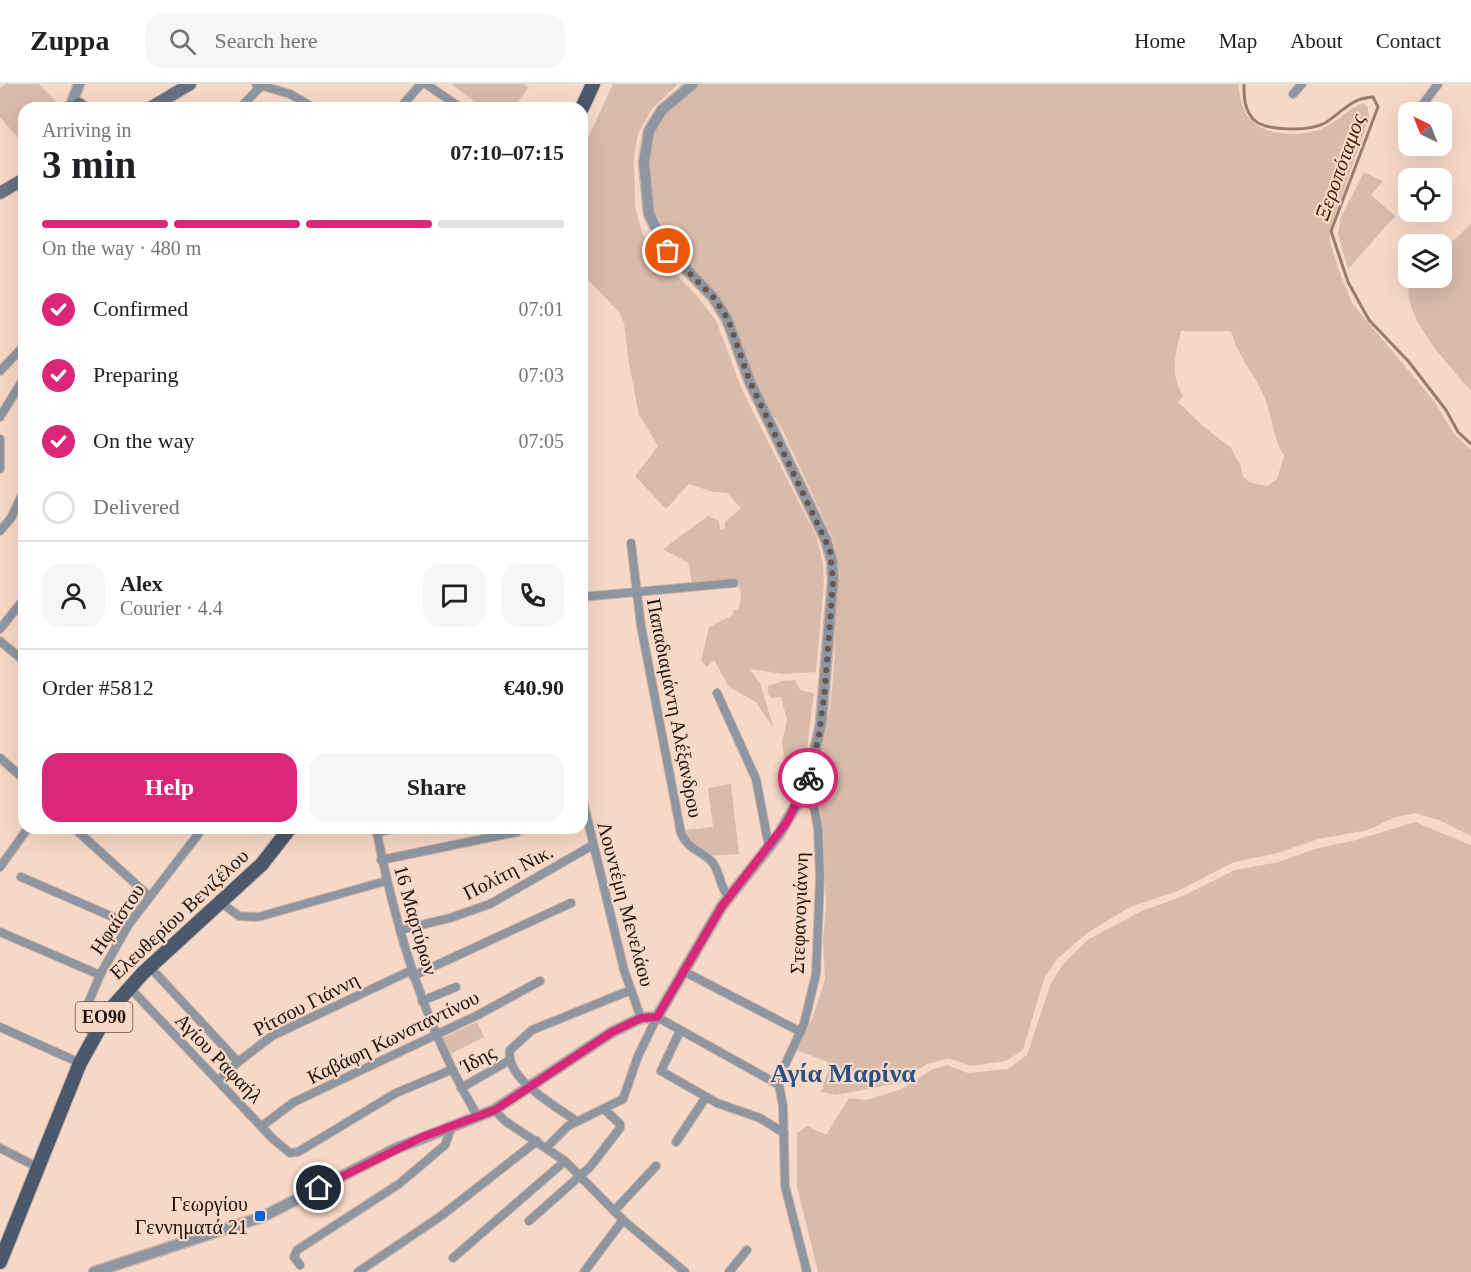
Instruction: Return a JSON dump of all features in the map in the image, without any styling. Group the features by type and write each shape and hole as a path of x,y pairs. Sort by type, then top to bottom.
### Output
{"main road":[{"path":"160,102 190,84"},
{"path":"585,102 593,84"},
{"path":"0,193 18,182"},
{"name":"Ελευθερίου Βενιζέλου","path":"0,1262 80,1063 93,1036 114,1003 268,857 285,834"}],"street":[{"path":"405,102 421,84"},
{"path":"426,84 452,102"},
{"path":"547,1148 560,1132 576,1121 623,1099 638,1056 683,971 729,897 769,847 802,795 813,762 822,716 832,596 832,561 818,522 750,382 728,319 713,297 665,247 649,214 644,162 650,128 664,108 693,84"},
{"path":"1293,94 1302,84"},
{"path":"1424,102 1438,84"},
{"path":"245,102 259,85 290,94 304,102"},
{"path":"76,102 78,86"},
{"path":"0,371 18,352"},
{"path":"0,417 18,388"},
{"path":"0,439 0,469"},
{"path":"0,531 11,518 18,503"},
{"name":"Παπαδιαμάντη Αλέξανδρου","path":"631,543 636,593 681,833 690,848 713,864 724,891 729,897"},
{"path":"588,597 734,583"},
{"path":"0,629 18,606"},
{"path":"0,641 18,656"},
{"path":"717,693 756,779 769,847"},
{"path":"0,758 18,770"},
{"name":"Στεφανογιάννη","path":"802,795 812,805 817,820 820,878 816,974 812,1000 801,1032 779,1074 779,1085 783,1100 786,1186 807,1272"},
{"name":"Λουντέμη Μενελάου","path":"588,821 631,990 641,1018"},
{"path":"0,867 24,834"},
{"path":"81,834 150,897"},
{"name":"Ηφαίστου","path":"93,1036 87,1030 85,1011 100,975 129,924 199,834"},
{"name":"16 Μαρτύρων","path":"377,834 386,881 422,1001 451,1070 478,1117"},
{"path":"381,860 507,834"},
{"name":"Πολίτη Νικ.","path":"400,930 450,918 490,904 594,845"},
{"path":"21,877 129,924"},
{"path":"220,902 239,916 258,917 386,881"},
{"name":"Ρίτσου Γιάννη","path":"218,1081 272,1036 571,903"},
{"path":"0,932 100,975"},
{"path":"150,967 238,1062"},
{"path":"683,971 801,1032"},
{"name":"Καβάφη Κωνσταντίνου","path":"262,1126 294,1102 478,1015 540,981"},
{"path":"422,1001 456,987"},
{"name":"Αγίου Ραφαήλ","path":"130,988 285,1151 298,1152 377,1103 451,1070"},
{"name":"Ίδης","path":"461,1088 510,1056 532,1030 631,990"},
{"path":"94,1272 262,1217 395,1149 495,1110 605,1036 641,1018 657,1017 779,1085"},
{"path":"0,1027 80,1063"},
{"path":"680,1030 661,1071 706,1097 760,1119 784,1133"},
{"path":"510,1056 530,1088 576,1121"},
{"path":"676,1142 706,1097"},
{"path":"529,1221 580,1176 620,1128 620,1124 604,1109"},
{"path":"495,1110 505,1121 565,1161 623,1220 685,1272"},
{"path":"300,1265 294,1257 297,1250 406,1178 445,1145 452,1126"},
{"path":"357,1272 441,1216 537,1141"},
{"path":"0,1148 39,1168"},
{"path":"453,1258 565,1161"},
{"path":"614,1211 656,1166"},
{"path":"584,1272 623,1220"},
{"path":"729,1272 747,1250"}],"shaded area":[{"path":"6,84 39,84 56,102 18,102 18,138 0,117 0,88"},
{"path":"451,84 524,84 529,88 518,102 475,102"},
{"path":"613,84 678,84 651,110 638,134 634,157 635,206 642,233 650,247 696,295 716,320 742,390 817,538 823,563 824,585 816,672 784,674 750,669 760,683 774,729 756,702 729,687 714,660 707,667 701,661 709,627 733,615 733,611 739,608 741,595 738,579 692,583 688,563 663,549 708,516 719,521 720,530 725,529 725,522 741,508 727,493 713,492 689,484 666,509 635,476 658,446 639,415 624,323 619,312 588,280 588,138"},
{"path":"700,84 1238,84 1244,110 1254,123 1270,131 1300,134 1319,130 1363,103 1368,108 1369,118 1330,229 1330,242 1338,268 1352,303 1434,401 1454,434 1471,450 1471,836 1439,820 1415,813 1393,818 1368,830 1318,839 1278,853 1234,862 1178,891 1130,907 1087,933 1057,959 1044,979 1023,1050 1006,1061 970,1066 949,1058 927,1064 899,1083 836,1095 821,1092 830,1065 826,1061 796,1050 813,1017 825,979 823,940 826,905 823,828 819,804 810,786 826,731 831,702 838,558 833,539 783,431 758,390 728,310 669,245 654,217 648,151 652,135 671,108","holes":["1181,331 1231,331 1237,348 1263,394 1284,456 1277,479 1267,486 1249,482 1242,475 1241,466 1231,448 1178,402 1183,396 1175,372"]},
{"path":"1364,172 1383,181 1371,195 1395,216 1348,269 1338,234 1341,217"},
{"path":"1471,224 1471,391 1428,339 1412,308 1408,293 1408,288 1452,288 1452,242"},
{"path":"795,680 800,690 814,693 807,749 795,784 784,757 782,742 787,720 781,697 771,698 768,694 768,686 782,681"},
{"path":"731,784 739,854 710,856 688,839 686,830 713,827 708,788"},
{"path":"1415,822 1471,845 1471,1272 818,1272 797,1187 797,1133 807,1126 826,1135 849,1098 867,1100 902,1089 931,1070 947,1065 968,1073 1008,1069 1027,1055 1051,983 1063,964 1089,939 1144,910 1181,897 1235,870 1279,862 1315,849 1356,840"},
{"path":"477,1022 484,1037 450,1054 443,1038"}],"waterway":[{"name":"Ξεροπόταμος","path":"1244,84 1244,98 1250,115 1259,123 1277,128 1299,129 1318,126 1352,103 1373,97 1378,107 1331,231 1348,282 1369,320 1409,362 1446,410 1458,432 1471,444"}],"way so far":[{"path":"668,251 713,297 728,319 750,382 830,550 833,581 825,688 819,736 808,778"}],"place":[{"name":"Γεωργίου Γεννηματά 21","path":"260,1216"}],"district":[{"name":"Αγία Μαρίνα","path":"843,1073"}],"route":[{"path":"319,1188 422,1137 495,1110 612,1032 641,1018 657,1017 722,906 769,847 794,811 808,778"}]}
